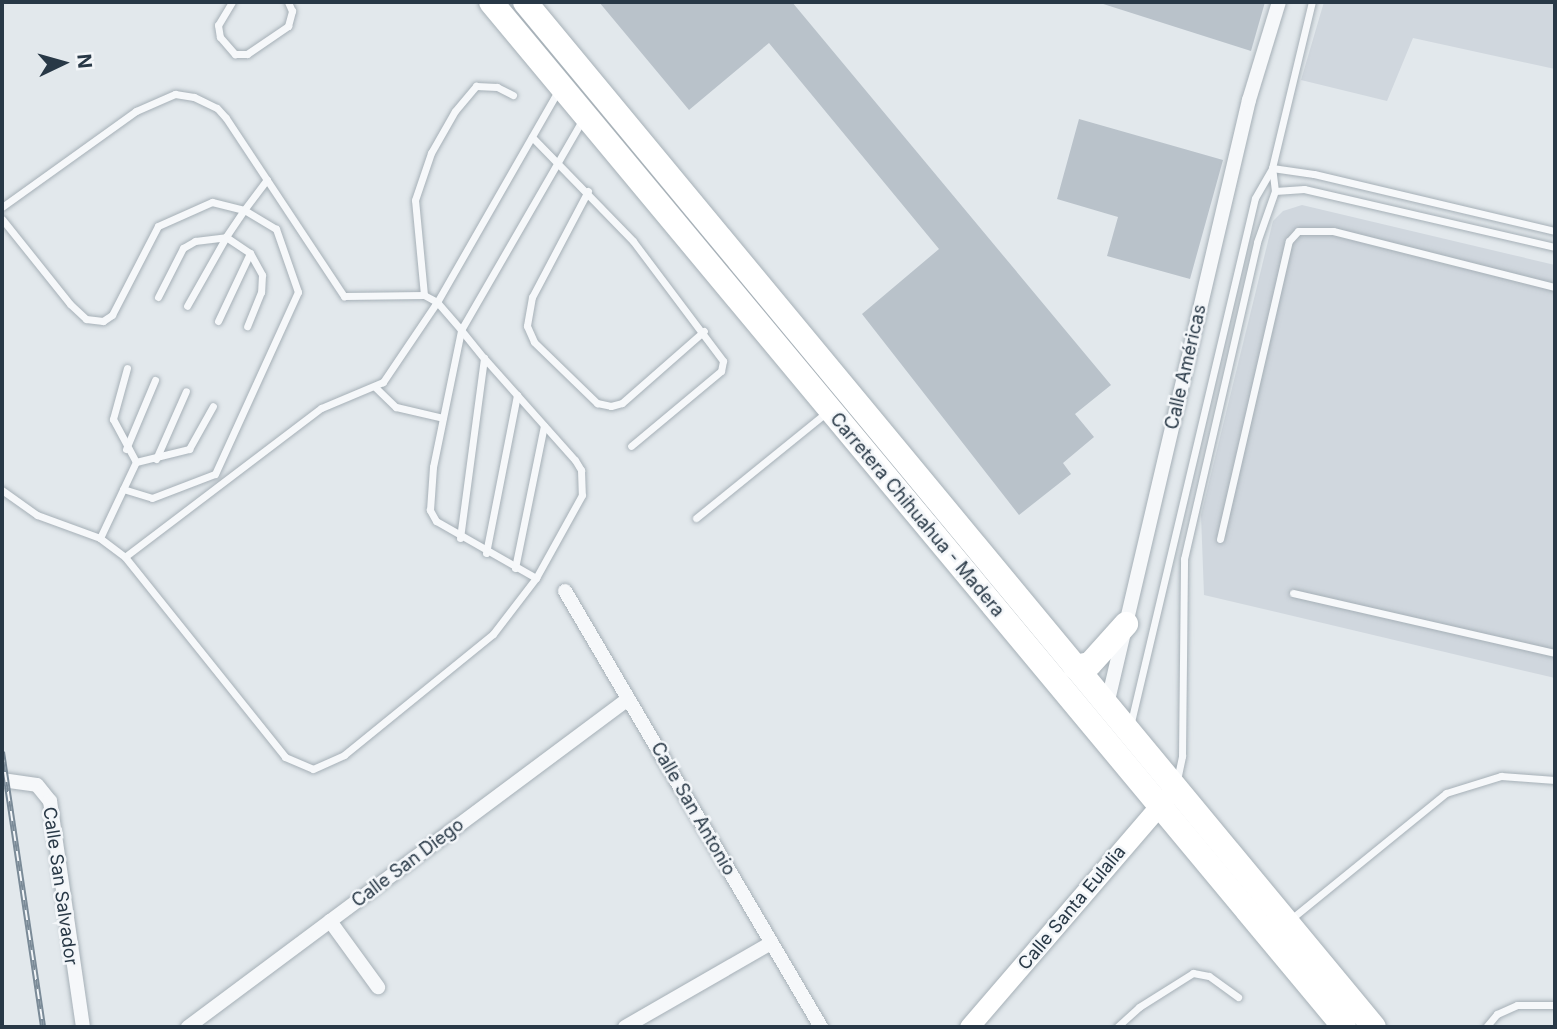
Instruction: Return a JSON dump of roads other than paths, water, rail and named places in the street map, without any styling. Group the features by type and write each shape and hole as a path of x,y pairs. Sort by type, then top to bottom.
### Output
{"highway":[{"name":"Carretera Chihuahua - Madera","path":"492,2 1100,734 1125,745"},
{"name":"Carretera Chihuahua - Madera","path":"525,2 1107,705 1125,745 1345,1027"},
{"path":"707,262 722,260 728,245"},
{"path":"740,303 742,286 755,279"},
{"path":"1075,667 1090,664 1126,624"},
{"name":"Carretera Chihuahua - Madera","path":"1167,797 1288,921 1374,1027"}],"street":[{"name":"Calle Américas","path":"1100,734 1249,100 1279,2"},
{"name":"Calle San Antonio","path":"565,591 821,1027"},
{"name":"Calle San Diego","path":"188,1027 628,699"},
{"name":"Calle San Salvador","path":"2,780 37,785 50,801 83,1027"},
{"name":"Calle Santa Eulalia","path":"969,1027 1167,797"},
{"path":"330,921 378,987"},
{"path":"625,1027 771,943"}],"lane":[{"path":"232,2 218,25 220,37 235,54 247,54 288,26 292,11 288,2"},
{"path":"1125,745 1255,198 1272,168 1312,2"},
{"path":"125,557 321,408 375,387 395,368 437,302 574,62"},
{"path":"424,295 415,200 431,153 455,111 476,86 497,87 513,95"},
{"path":"536,578 460,538 436,522 430,510 443,418 461,330 558,160 600,93"},
{"path":"2,208 136,111 175,94 217,108 344,296 424,295 437,302 575,460 584,486 536,578 493,634 344,755 313,769 285,757 125,557 100,538 37,515 2,490"},
{"path":"532,136 588,191 704,331 721,356 721,371 631,446"},
{"path":"1167,797 1182,757 1180,652 1184,559 1257,242 1275,191 1272,168"},
{"path":"1272,168 1314,174 1555,232"},
{"path":"187,306 226,237 267,180"},
{"path":"1275,191 1304,188 1555,247"},
{"path":"588,191 528,309 527,326 534,342 597,403 611,406 622,403 704,331"},
{"path":"2,219 70,304 94,322 112,316 162,222 220,201 244,210 276,229 298,292 215,474 152,498 123,489"},
{"path":"1220,539 1289,242 1298,231 1333,232 1555,286"},
{"path":"158,297 183,248 195,241 226,237 250,253 262,281 247,326"},
{"path":"218,321 250,253"},
{"path":"460,538 484,358"},
{"path":"127,368 113,419 126,449 136,462"},
{"path":"126,449 155,380"},
{"path":"375,387 403,411 443,418"},
{"path":"156,459 186,391"},
{"path":"696,518 848,393"},
{"path":"486,553 517,395"},
{"path":"136,462 189,449 213,406"},
{"path":"515,568 544,426"},
{"path":"100,538 136,462"},
{"path":"1293,593 1555,653"},
{"path":"1288,921 1446,793 1501,776 1555,780"},
{"path":"1117,1027 1147,1001 1193,973 1209,976 1238,997"},
{"path":"1486,1027 1497,1014 1517,1005 1555,1005"}],"railway":[{"path":"2,752 43,1027"}]}
